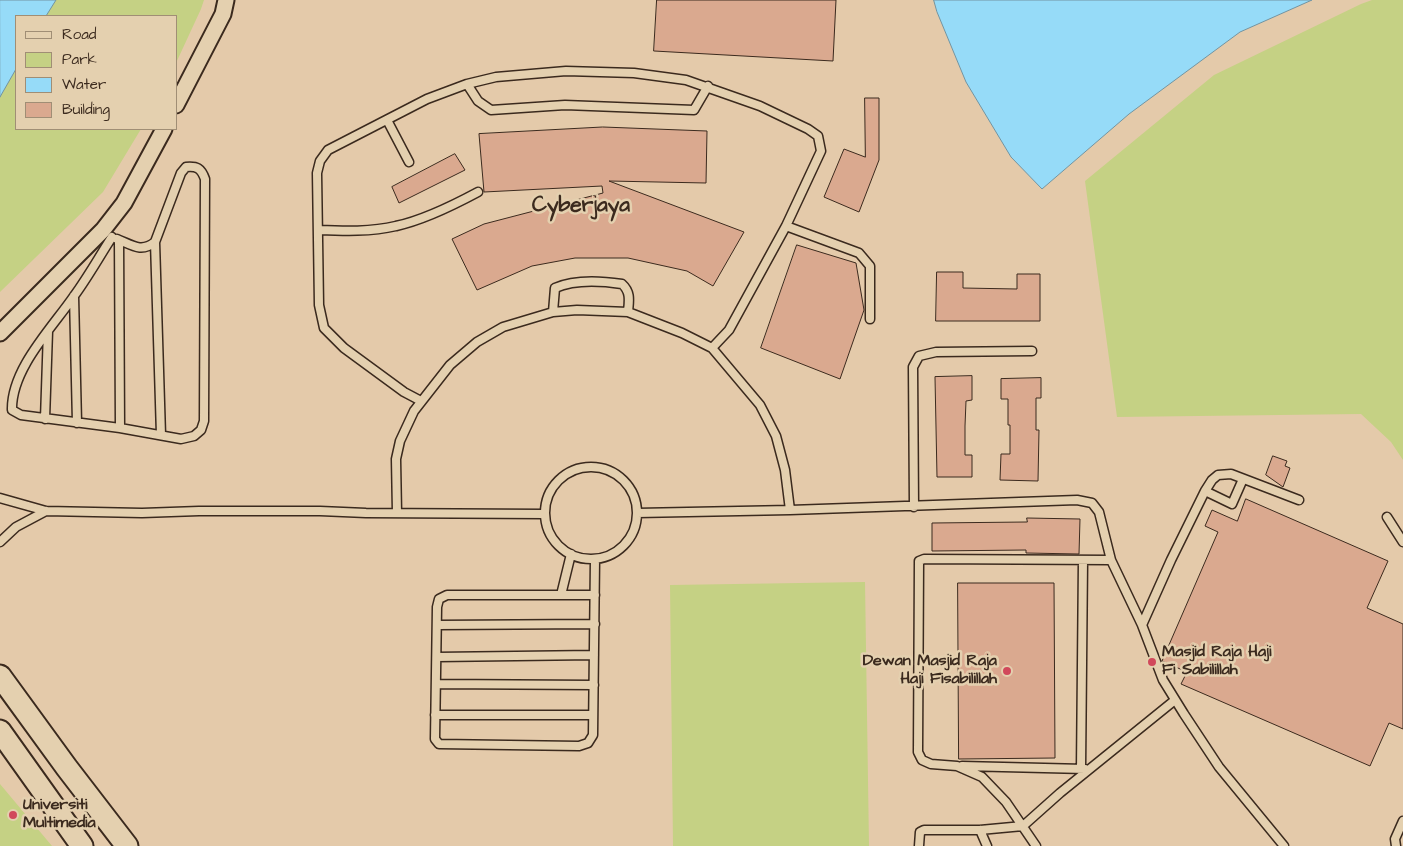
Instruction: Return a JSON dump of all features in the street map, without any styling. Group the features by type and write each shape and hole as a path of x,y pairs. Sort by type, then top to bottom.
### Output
{"main road":[{"path":"0,676 66,768 127,846"},
{"path":"0,731 82,846"}],"street":[{"path":"178,102 224,7"},
{"path":"0,333 111,235 124,203 163,130"}],"lane":[{"path":"421,401 404,392 344,348 324,328 319,305 317,173 320,161 328,150 427,99 467,84 505,76 566,71 634,73 686,80 708,86 792,121 808,128 818,136 822,151 786,226 729,330 712,348"},
{"path":"467,84 478,101 492,110 565,105 694,110 708,86"},
{"path":"388,120 408,162"},
{"path":"111,235 74,296 35,348 24,367 12,400 12,410 21,415 120,428 181,439 194,436 200,430 204,421 205,178 202,170 195,166 186,167 181,173 155,242 161,435"},
{"path":"318,230 356,231 395,226 429,215 478,192"},
{"path":"786,226 859,253 870,266 870,319"},
{"path":"111,235 138,248 148,247 155,242"},
{"path":"111,235 120,428"},
{"path":"552,312 555,288 562,284 580,282 622,284 629,294 628,312"},
{"path":"74,296 77,422"},
{"path":"396,513 396,459 400,440 414,411 450,365 477,342 503,327 552,312 577,310 628,312 682,333 712,348 760,404 776,436 785,470 790,510"},
{"path":"46,419 48,330"},
{"path":"914,507 913,367 919,356 936,352 1032,351"},
{"path":"583,468 599,468 614,473 627,484 635,498 638,514 632,535 625,544 617,552 595,559 583,558 560,548 552,538 545,514 548,498 555,484 568,473 583,468"},
{"path":"1142,625 1170,560 1205,491 1212,480 1218,475 1231,474 1299,500"},
{"path":"1205,491 1232,504 1243,480"},
{"path":"0,498 46,511 142,513 199,510 320,510 396,513 545,514"},
{"path":"638,514 914,507 1077,500 1092,503 1099,512 1111,560 1142,625 1163,680 1219,767 1284,846"},
{"path":"0,542 16,527 46,511"},
{"path":"1387,517 1403,542"},
{"path":"561,595 571,554"},
{"path":"595,559 595,594 595,624 593,735 588,743 579,746 439,744 434,739 437,607 440,599 447,595 595,594"},
{"path":"1090,769 957,766 931,764 922,760 918,752 919,561 924,559 1111,560"},
{"path":"1080,769 1083,560"},
{"path":"437,625 595,624"},
{"path":"436,657 594,655"},
{"path":"436,684 594,684"},
{"path":"919,846 920,832 924,830 980,830 1023,826 1175,700"},
{"path":"435,715 593,715"},
{"path":"957,766 982,777 1006,802 1036,846"},
{"path":"1403,821 1395,839 1397,846 1403,842"},
{"path":"980,830 987,846"}],"green space":[{"path":"0,0 204,0 178,59 178,15 15,15 15,130 140,130 103,192 0,292"},
{"path":"1372,0 1403,0 1403,460 1391,442 1361,414 1117,417 1085,181 1214,75"},
{"path":"865,582 869,846 673,846 670,585"},
{"name":"Universiti Multimedia","path":"0,784 52,846 0,846"}],"water":[{"path":"0,0 56,0 47,15 15,15 15,71 0,97"},
{"path":"934,0 1312,0 1240,32 1129,114 1042,189 1011,157 966,82 937,12"}],"building":[{"path":"657,0 836,0 833,61 654,51"},
{"path":"865,98 879,98 879,160 859,212 824,197 844,149 865,157"},
{"path":"603,127 707,131 706,183 609,181 744,232 713,286 687,271 628,258 575,258 532,266 477,290 452,239 484,224 603,193 602,186 484,192 479,134"},
{"path":"455,154 465,170 399,203 392,187"},
{"path":"797,245 856,263 864,310 840,379 761,348"},
{"path":"937,272 963,272 963,288 1017,289 1017,274 1040,274 1040,321 936,321"},
{"path":"972,376 972,400 966,401 965,455 972,455 972,477 937,477 935,377"},
{"path":"1041,378 1041,398 1036,398 1036,430 1039,430 1038,481 1000,480 1001,454 1010,454 1008,399 1001,399 1001,379"},
{"path":"1273,456 1287,461 1285,466 1290,468 1283,487 1266,475"},
{"path":"1246,499 1388,561 1367,608 1403,624 1403,729 1389,723 1370,766 1181,684 1187,672 1162,661 1218,532 1205,526 1212,510 1237,521"},
{"path":"1027,518 1080,519 1079,554 1026,553 1026,550 932,551 932,523 1027,522"},
{"name":"Dewan Masjid Raja Haji Fisabilillah","path":"958,583 1054,583 1055,758 959,759"}],"place":[{"name":"Masjid Raja Haji Fi Sabilillah","path":"1152,662"},
{"name":"Dewan Masjid Raja Haji Fisabilillah","path":"1007,671"},
{"name":"Universiti Multimedia","path":"13,815"}],"district":[{"name":"Cyberjaya","path":"581,207"}]}
